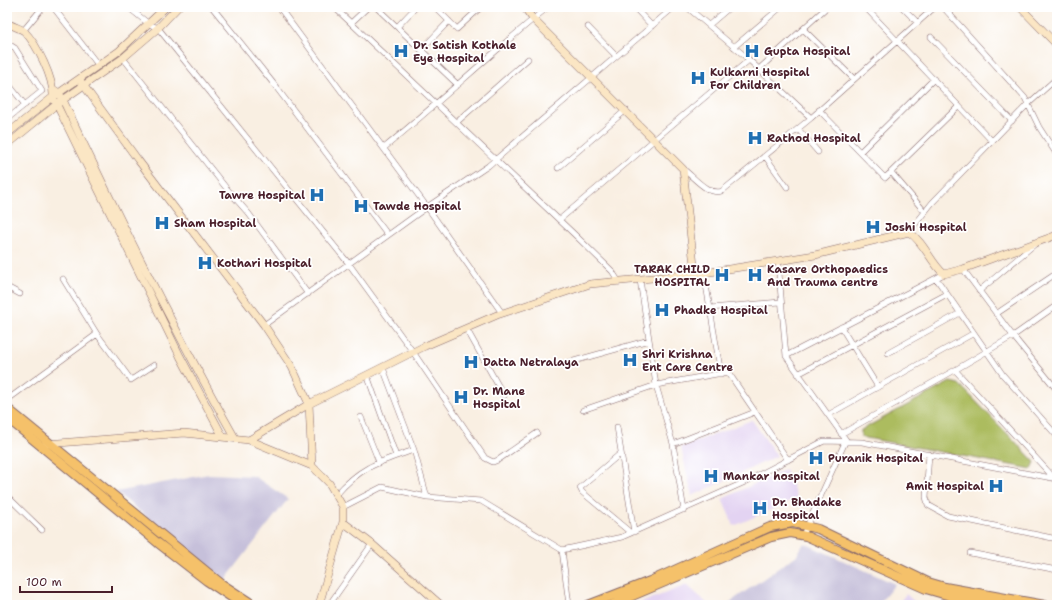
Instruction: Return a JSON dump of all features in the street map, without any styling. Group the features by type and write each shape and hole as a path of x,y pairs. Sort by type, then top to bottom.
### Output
{"main road":[{"path":"7,408 49,444 222,584 254,605"},
{"path":"7,418 158,543 213,586 243,605"},
{"path":"588,605 650,581 770,527 793,523 806,525 928,582 1002,603"},
{"path":"611,605 771,538 790,533 803,535 926,589 950,596 1002,603 1045,605"}],"street":[{"path":"23,31 43,7"},
{"path":"53,7 99,66"},
{"path":"128,7 149,24 158,28 349,264 413,352 473,442 488,461 498,460 538,433"},
{"path":"81,82 119,51 166,7"},
{"path":"7,134 57,97 123,58 158,28 178,7"},
{"path":"212,7 273,83 388,235"},
{"path":"280,7 427,207 502,313"},
{"path":"334,7 612,270 619,282"},
{"path":"351,23 368,7"},
{"path":"376,7 458,85"},
{"path":"397,27 416,7"},
{"path":"435,7 457,29 481,7"},
{"path":"524,7 533,19 626,110 683,169 710,191 717,193 722,191 811,118 935,7"},
{"path":"384,148 548,7"},
{"path":"634,7 652,26"},
{"path":"264,325 427,207 496,160 674,7"},
{"path":"687,7 749,60 811,118"},
{"path":"709,26 730,7"},
{"path":"734,48 781,7"},
{"path":"758,69 827,7"},
{"path":"865,7 992,141"},
{"path":"902,7 918,23"},
{"path":"943,7 1024,98 1039,127 1057,155"},
{"path":"1020,7 1057,45"},
{"path":"421,50 449,21"},
{"path":"7,23 23,31 37,48 57,97 137,262 180,356 223,437"},
{"path":"588,27 616,56"},
{"path":"803,29 854,79"},
{"path":"932,37 1012,121"},
{"path":"7,43 15,48 42,88 40,94 7,119"},
{"path":"123,58 258,225 308,294"},
{"path":"457,122 528,59"},
{"path":"559,220 656,140 749,60"},
{"path":"248,440 309,404 413,352 502,313 590,284 704,273 815,255 909,232 925,212 992,141 1027,105 1057,78"},
{"path":"860,152 934,79"},
{"path":"7,82 25,105"},
{"path":"81,82 138,160 264,325 292,367 309,404 312,466"},
{"path":"7,145 57,97"},
{"path":"819,110 883,177 886,178 959,106"},
{"path":"558,168 626,110"},
{"path":"798,129 818,152"},
{"path":"765,156 787,187"},
{"path":"683,169 695,274"},
{"path":"891,172 925,212"},
{"path":"909,232 918,238 935,266 944,274"},
{"path":"786,356 944,274 963,269 1057,235"},
{"path":"979,291 1038,242"},
{"path":"778,261 780,302 786,356 846,440"},
{"path":"137,262 235,438"},
{"path":"963,269 1013,336 1057,390"},
{"path":"704,273 721,374"},
{"path":"996,314 1057,273"},
{"path":"63,278 97,334 131,380 154,365"},
{"path":"936,278 1002,375 1057,436"},
{"path":"640,280 656,385 673,444 684,510"},
{"path":"7,287 20,294"},
{"path":"798,374 947,294"},
{"path":"710,308 780,302"},
{"path":"842,434 1013,336 1057,305"},
{"path":"888,353 960,313"},
{"path":"841,327 851,346 878,387"},
{"path":"466,328 504,396"},
{"path":"828,415 974,333"},
{"path":"7,400 97,334"},
{"path":"563,364 649,340"},
{"path":"383,368 414,450 426,494"},
{"path":"955,370 1056,479"},
{"path":"583,410 656,385 728,372 788,460"},
{"path":"367,375 396,456"},
{"path":"673,444 755,412"},
{"path":"361,417 379,462"},
{"path":"617,427 633,532"},
{"path":"40,444 184,432 248,440 312,466 322,474 343,507 343,522 319,605"},
{"path":"343,507 382,487 426,494 481,500 562,550 622,537 745,482 824,441 846,440 929,454 1056,479"},
{"path":"803,535 806,525 846,440"},
{"path":"336,496 350,479 364,469 379,462 414,450"},
{"path":"621,452 580,488 582,492 633,532"},
{"path":"929,454 926,497 928,505 948,516 1057,539"},
{"path":"7,496 42,530"},
{"path":"343,522 372,544 441,605"},
{"path":"329,605 372,544"},
{"path":"562,550 569,605"},
{"path":"970,553 1057,570"}],"shaded area":[{"name":"Mankar hospital","path":"752,420 777,456 692,496 681,447"},
{"path":"786,469 797,498 734,526 722,499"},
{"path":"209,474 254,476 288,499 225,580 116,492"},
{"path":"804,543 895,584 878,605 726,605 797,555"},
{"path":"687,585 709,605 635,605"},
{"path":"906,594 918,605 897,605"}],"green space":[{"path":"950,382 959,384 1035,462 1032,469 861,437 861,430"}],"place":[{"name":"Dr. Satish Kothale Eye Hospital","path":"401,51"},
{"name":"Gupta Hospital","path":"752,51"},
{"name":"Kulkarni Hospital For Children","path":"698,78"},
{"name":"Rathod Hospital","path":"755,138"},
{"name":"Tawre Hospital","path":"317,195"},
{"name":"Tawde Hospital","path":"361,206"},
{"name":"Sham Hospital","path":"162,223"},
{"name":"Joshi Hospital","path":"873,227"},
{"name":"Kothari Hospital","path":"205,263"},
{"name":"TARAK CHILD HOSPITAL","path":"722,275"},
{"name":"Kasare Orthopaedics And Trauma centre","path":"755,275"},
{"name":"Phadke Hospital","path":"662,310"},
{"name":"Shri Krishna Ent Care Centre","path":"630,360"},
{"name":"Datta Netralaya","path":"471,362"},
{"name":"Dr. Mane Hospital","path":"461,397"},
{"name":"Puranik Hospital","path":"816,458"},
{"name":"Mankar hospital","path":"711,476"},
{"name":"Amit Hospital","path":"996,486"},
{"name":"Dr. Bhadake Hospital","path":"760,508"}]}
